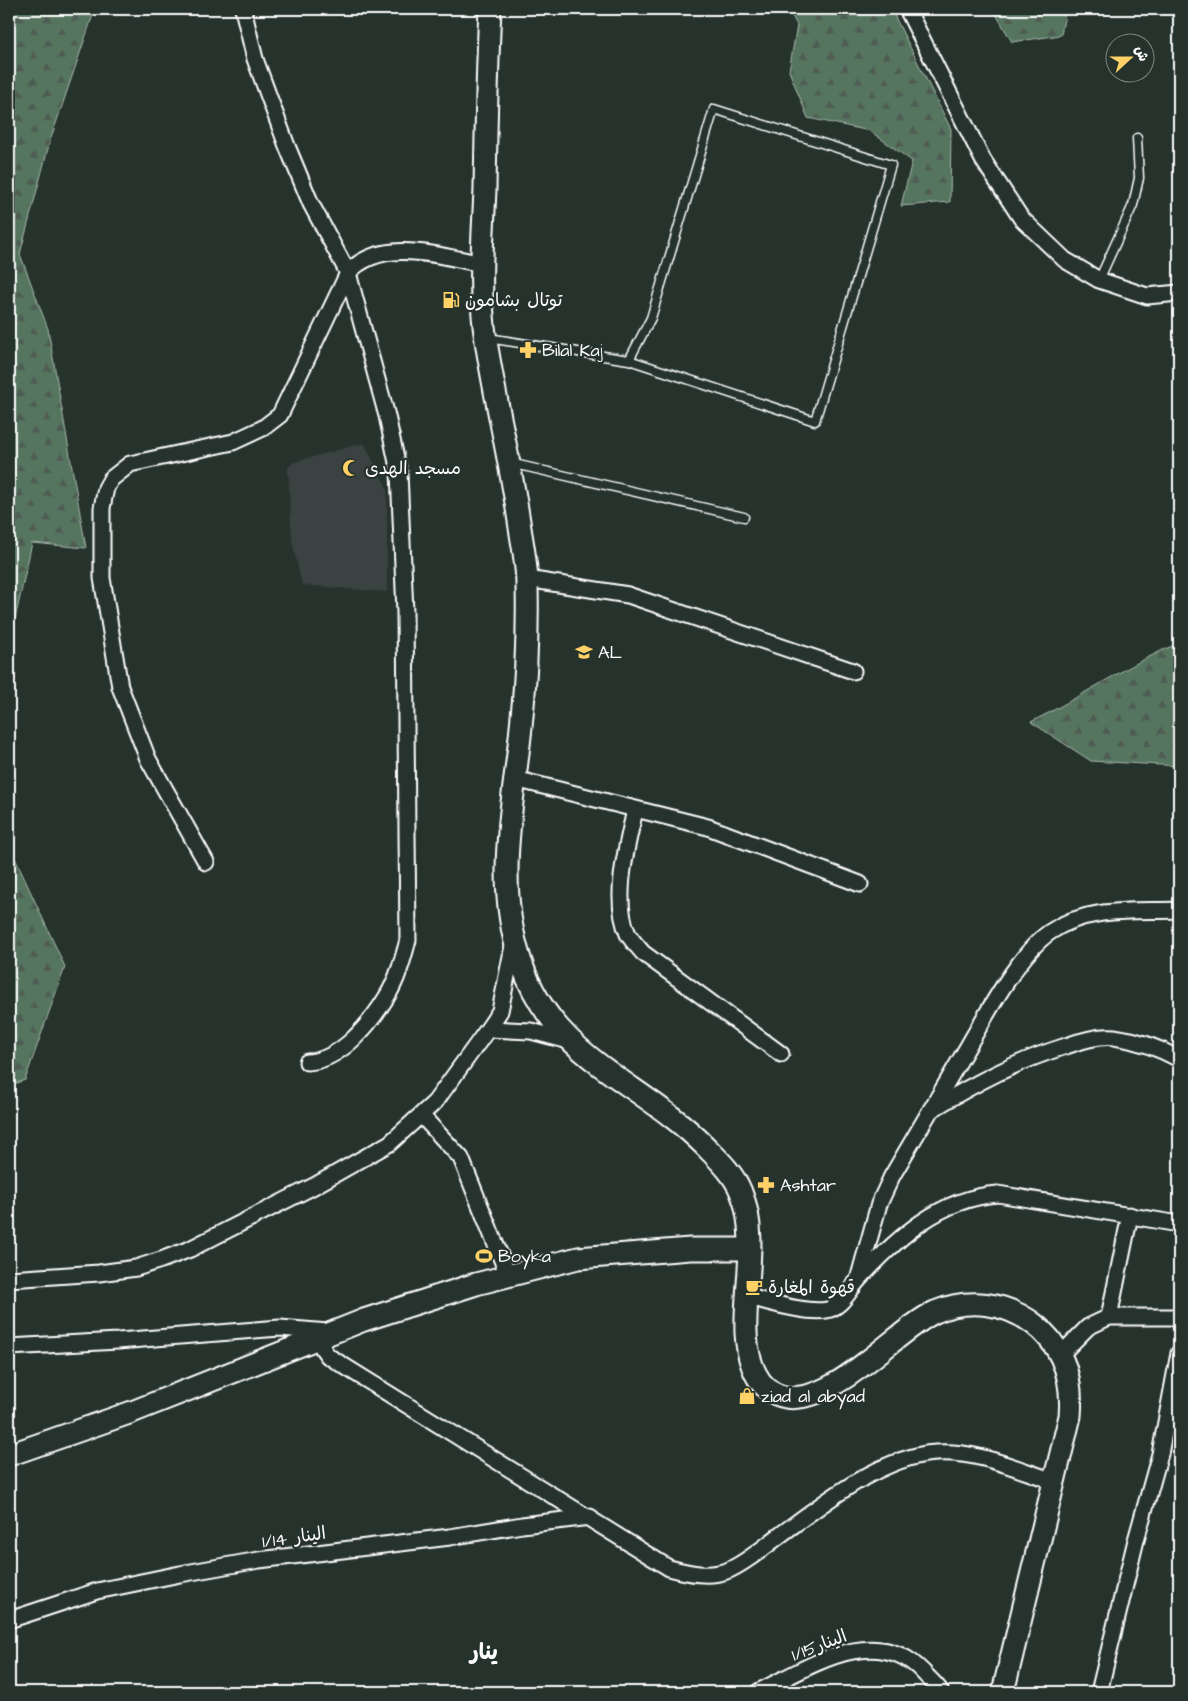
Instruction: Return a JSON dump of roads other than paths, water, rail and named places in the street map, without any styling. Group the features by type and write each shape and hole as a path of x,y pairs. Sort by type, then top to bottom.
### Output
{"main road":[{"path":"490,9 482,264 485,337 510,463 528,579 522,723 507,833 506,875 514,939 532,991 548,1016 569,1041 602,1068 665,1112 700,1141 728,1170 741,1191 747,1218 750,1249 746,1335 753,1369 766,1388 777,1395 793,1397 816,1393 828,1388 854,1372 921,1320 950,1307 966,1304 998,1306 1022,1316 1037,1326 1050,1339 1060,1354 1068,1374 1072,1395 1070,1416 1003,1692"},
{"path":"9,1455 132,1412 326,1334 416,1303 508,1275 578,1258 690,1249 750,1249"}],"street":[{"path":"244,9 255,59 287,146 311,204 348,273 387,416 399,472 405,612 408,940 403,959 387,997 371,1019 336,1053 322,1060 307,1062"},
{"path":"907,9 984,160 1021,218 1065,260 1099,280 1147,296 1179,293"},
{"path":"206,862 148,759 120,687 102,578 102,508 106,488 120,470 130,464 233,442 263,428 280,415 348,273 356,264 367,257 393,251 418,253 482,264"},
{"path":"528,579 628,595 853,671"},
{"path":"515,779 708,828 860,884"},
{"path":"635,810 628,842 620,901 623,920 629,936 642,952 781,1054"},
{"path":"858,1280 879,1204 892,1176 994,1000 1030,951 1050,932 1071,922 1111,911 1179,910"},
{"path":"9,1279 99,1273 136,1268 190,1249 350,1166 390,1143 422,1116 435,1102 500,1011 514,939"},
{"path":"488,1030 531,1031 569,1041"},
{"path":"930,1111 979,1080 1010,1066 1083,1040 1112,1036 1148,1044 1179,1059"},
{"path":"422,1116 461,1158 508,1275"},
{"path":"748,1297 818,1311 828,1310 837,1306 858,1280 927,1217 976,1196 998,1194 1179,1224"},
{"path":"1109,1317 1130,1215"},
{"path":"1060,1354 1088,1327 1109,1317 1179,1317"},
{"path":"9,1347 118,1341 280,1328 326,1334 323,1349 328,1356 590,1517 669,1568 701,1575 728,1570 752,1556 819,1506 868,1476 903,1460 935,1453 962,1453 1054,1481"},
{"path":"1099,1692 1136,1540 1160,1454 1179,1353"},
{"name":"الينار 1/14","path":"9,1620 97,1592 180,1574 259,1560 450,1537 522,1525 590,1517"},
{"name":"الينار1/15","path":"758,1692 832,1657 855,1650 874,1648 888,1651 914,1662 941,1692"}],"lane":[{"path":"485,337 629,360 815,421 891,165 714,109 651,318 629,360"},
{"path":"1099,280 1133,205 1139,178 1137,138"},
{"path":"510,463 744,517"}],"place":[{"name":"توتال بشامون","path":"451,300"},
{"name":"Bilal Kaj","path":"528,350"},
{"name":"مسجد الهدى","path":"351,468"},
{"name":"AL","path":"584,652"},
{"name":"Ashtar","path":"766,1185"},
{"name":"Boyka","path":"484,1256"},
{"name":"قهوة المغارة","path":"754,1287"},
{"name":"ziad al abyad","path":"747,1396"}],"district":[{"name":"ينار","path":"484,1651"}]}
